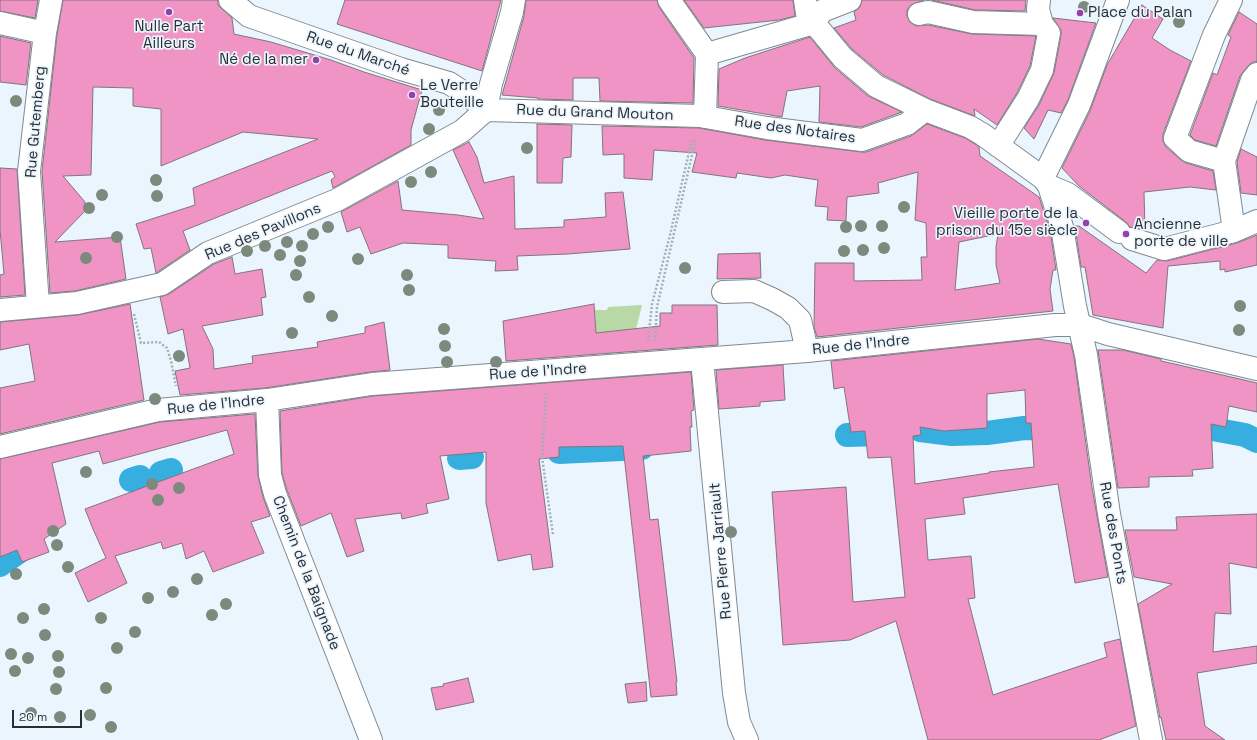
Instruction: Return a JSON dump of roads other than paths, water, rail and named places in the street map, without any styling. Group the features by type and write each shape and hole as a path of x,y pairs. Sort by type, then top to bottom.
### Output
{"street":[{"name":"Rue Gutemberg","path":"38,306 29,171 45,33 51,0"},
{"name":"Rue du Marché","path":"230,0 249,16 401,69 449,83 469,96 486,110"},
{"path":"486,110 491,84 512,12 514,0"},
{"path":"668,0 707,54 700,116"},
{"path":"805,0 807,13 814,23 843,58 876,86 925,110 970,127 982,134 1046,182 1068,194 1126,236 1164,249 1234,231 1257,221"},
{"path":"707,54 814,23 822,11 850,0"},
{"path":"998,146 1028,99 1042,70 1049,33 1042,24 1038,9 1039,0"},
{"path":"1046,182 1079,105 1118,0"},
{"path":"1224,161 1189,151 1175,138 1214,35 1231,0"},
{"path":"919,14 928,12 973,22 1042,24"},
{"path":"0,23 45,33"},
{"path":"1234,231 1224,161 1252,80 1257,74"},
{"name":"Rue du Grand Mouton","path":"486,110 700,116"},
{"name":"Rue des Pavillons","path":"0,310 77,302 162,284 208,253 337,200 462,130 486,110"},
{"name":"Rue des Notaires","path":"700,116 767,128 862,140 906,124 925,110"},
{"name":"Rue des Ponts","path":"1046,182 1062,227 1075,306 1080,325 1109,514 1151,740"},
{"path":"724,292 754,291 788,308 800,320 807,351"},
{"name":"Rue de l'Indre","path":"0,447 158,410 267,400 372,384 807,351 1055,325 1080,325 1108,334 1257,369"},
{"name":"Rue Pierre Jarriault","path":"702,360 734,693 739,722 747,740"},
{"name":"Chemin de la Baignade","path":"267,400 270,475 275,494 371,740"}],"waterway":[{"path":"1196,426 1245,435 1257,441"},
{"path":"920,430 952,434 987,433 1024,428 1053,429"},
{"path":"847,435 882,434"},
{"path":"559,452 642,448"},
{"path":"459,458 472,457"},
{"path":"161,473 171,470"},
{"path":"131,480 140,477"},
{"path":"0,565 23,549"}],"place":[{"name":"Nulle Part Ailleurs","path":"169,12"},
{"name":"Place du Palan","path":"1080,13"},
{"name":"Né de la mer","path":"316,60"},
{"name":"Le Verre Bouteille","path":"412,95"},
{"name":"Vieille porte de la prison du 15e siècle","path":"1086,223"},
{"name":"Ancienne porte de ville","path":"1126,234"}]}
